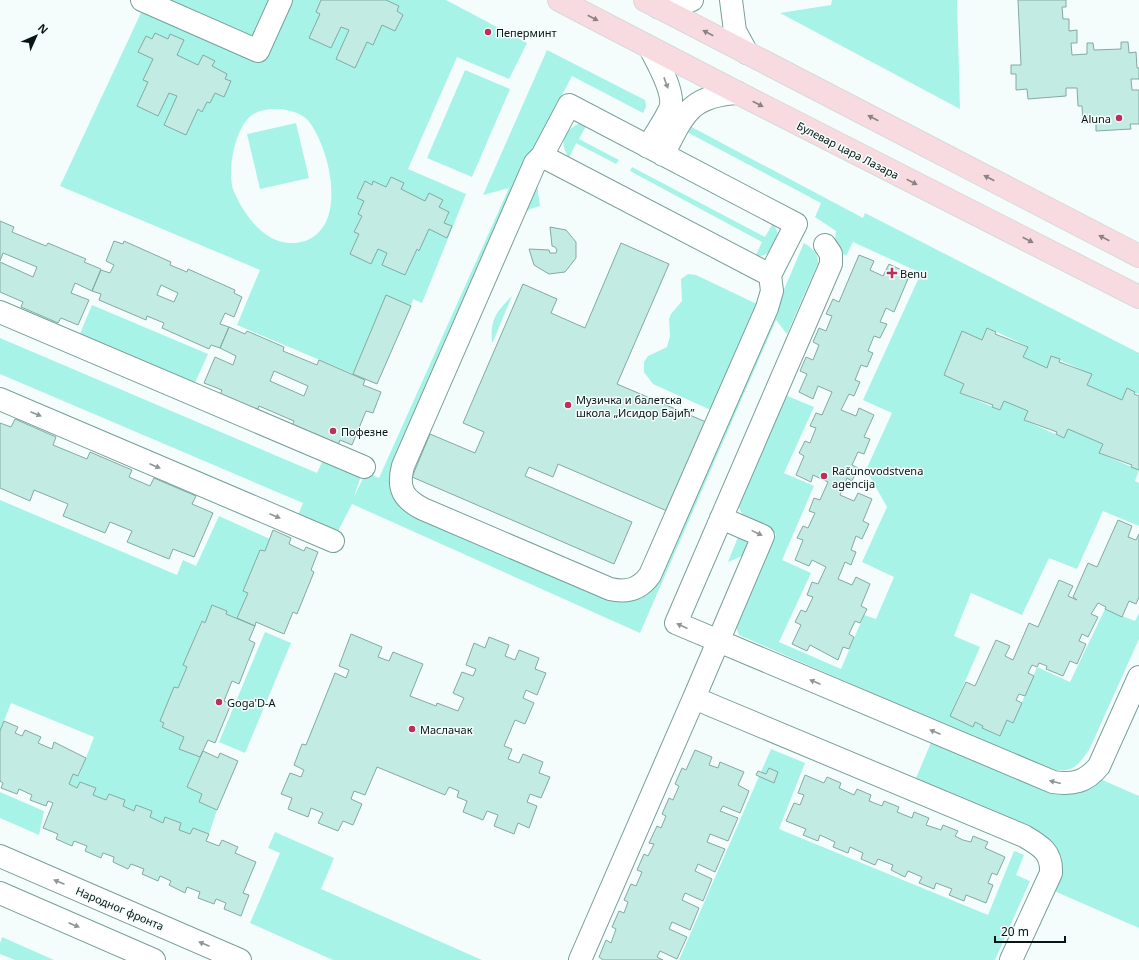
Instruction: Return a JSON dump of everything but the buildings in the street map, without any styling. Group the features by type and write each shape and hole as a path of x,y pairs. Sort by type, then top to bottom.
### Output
{"main road":[{"name":"Булевар цара Лазара","path":"559,0 1139,298"},
{"path":"652,3 1139,256"}],"street":[{"path":"142,0 258,51 280,0"},
{"path":"652,3 681,4 692,0"},
{"path":"731,0 735,31 747,53"},
{"path":"650,48 659,65 672,99 656,151"},
{"path":"656,151 690,108 719,94 738,93"},
{"path":"569,105 796,224 770,275 772,291 767,308 650,575 640,586 630,590 620,591 610,589 423,509 411,503 404,495 401,484 403,466 535,163 542,156 569,105"},
{"path":"542,156 770,275"},
{"path":"828,255 721,518 676,623 1053,782 1068,784 1079,782 1091,775 1098,766 1139,677"},
{"path":"0,312 364,467"},
{"path":"0,399 333,541"},
{"path":"580,960 763,536 721,518"},
{"path":"694,698 1024,836 1047,852 1051,862 1051,873 1011,960"},
{"name":"Народног фронта","path":"0,856 240,960"},
{"path":"0,893 154,960"}],"green space":[{"path":"147,0 446,0 527,43 509,79 457,57 408,169 466,194 422,303 413,299 411,306 386,296 353,374 237,325 260,270 60,186","holes":["281,109 297,113 310,123 317,134 322,147 330,178 330,208 326,221 314,237 295,243 274,239 257,227 244,210 234,192 232,183 231,173 234,150 241,129 246,121 252,115 262,110"]},
{"path":"832,0 957,0 960,109 780,13 831,5"},
{"path":"547,50 645,100 646,107 643,113 572,76 528,160 395,487 610,596 658,581 804,243 810,247 817,256 818,260 787,334 776,320 640,633 352,504 333,541 294,525 303,503 0,374 0,338 317,473 327,451 364,467 354,497 366,472 379,478 509,188 483,195"},
{"path":"465,70 510,89 472,177 427,158"},
{"path":"296,123 309,178 260,189 247,134"},
{"path":"578,124 587,124 579,139 619,160 616,164 576,143 569,158 564,148 564,138 569,130"},
{"path":"686,124 863,218 865,213 1139,353 1139,394 1127,389 1122,400 1087,385 1091,374 1051,356 1047,368 1023,357 1027,346 988,328 982,340 962,332 944,375 964,384 960,393 1000,410 1004,401 1028,411 1024,420 1064,438 1068,429 1103,444 1099,453 1139,470 1135,481 1139,483 1139,526 1103,511 1077,569 1049,558 1022,615 971,593 954,636 980,647 950,716 973,727 975,722 999,736 1007,720 1013,723 1037,667 1070,682 1105,609 1135,621 1139,613 1139,639 1090,748 1081,761 1073,768 1048,770 739,635 736,627 776,534 745,520 737,503 785,395 814,407 784,473 814,486 782,560 811,573 779,642 841,669 864,615 876,619 894,577 862,562 887,507 866,470 892,413 863,400 921,273 853,242 846,256 836,246 836,231 815,217 821,203 683,130"},
{"path":"632,167 765,237 773,223 778,235 776,246 768,253 755,257 762,242 630,171"},
{"path":"536,178 540,206 530,209 518,218"},
{"path":"688,274 696,275 759,305 713,411 653,384 644,372 644,362 648,356 667,347 670,336 669,319 671,314 682,301 681,279"},
{"path":"512,296 492,344 492,329 495,317 501,307"},
{"path":"92,305 208,354 194,385 79,336"},
{"path":"0,500 177,575 183,560 196,566 219,516 270,539 265,551 260,550 243,591 248,593 237,618 226,614 227,611 213,605 205,623 201,621 184,665 187,667 178,688 174,687 160,721 164,723 162,727 184,737 179,749 200,757 187,787 202,794 199,802 217,810 209,834 193,828 190,834 179,830 181,823 166,817 163,823 150,817 152,811 136,805 134,811 123,806 125,800 109,794 106,800 93,795 96,788 80,782 77,788 69,784 73,774 79,776 94,737 11,703 0,731"},
{"path":"740,532 749,538 751,552 728,562"},
{"path":"265,632 291,643 245,753 219,742"},
{"path":"935,733 1053,782 1091,775 1139,796 1139,928 1045,887 1051,862 911,790"},
{"path":"771,749 805,763 779,829 988,915 1014,851 1024,855 1016,875 1030,881 995,960 679,960"},
{"path":"0,792 44,811 39,835 0,818"},
{"path":"275,832 334,858 321,889 482,960 333,960 250,923 280,853 268,848"},
{"path":"2,937 54,960 15,960 0,954 0,943"}],"place":[{"name":"Пеперминт","path":"488,32"},
{"name":"Aluna","path":"1119,118"},
{"name":"Benu","path":"892,273"},
{"name":"Музичка и балетска школа „Исидор Бајић”","path":"568,405"},
{"name":"Пофезне","path":"333,431"},
{"name":"Računovodstvena agencija","path":"824,476"},
{"name":"Goga'D-A","path":"219,702"},
{"name":"Маслачак","path":"412,729"}]}
